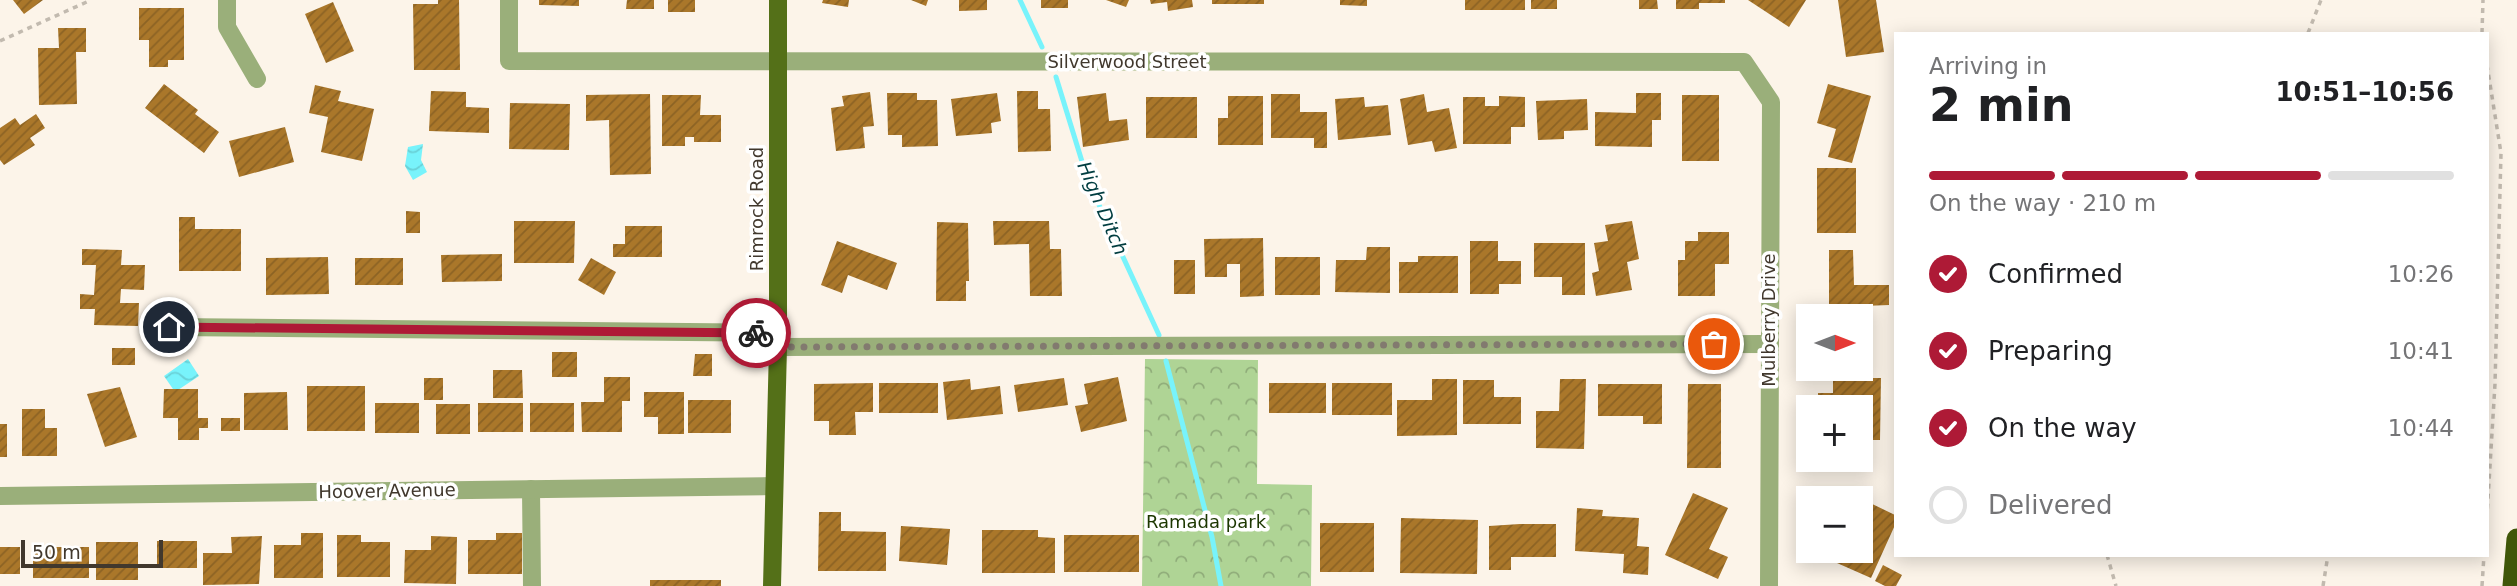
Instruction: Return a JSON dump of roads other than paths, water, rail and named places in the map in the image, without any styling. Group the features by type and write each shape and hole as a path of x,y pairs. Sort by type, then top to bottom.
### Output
{"highway":[{"path":"2513,586 2517,539"}],"main road":[{"name":"Rimrock Road","path":"772,586 778,340 778,0"}],"street":[{"path":"227,0 228,27 257,79"},
{"name":"Silverwood Street","path":"509,0 509,61 1744,62"},
{"name":"Mulberry Drive","path":"1744,62 1771,102 1769,586"},
{"path":"169,327 778,340 1769,344"},
{"name":"Hoover Avenue","path":"0,496 774,486"},
{"path":"531,489 532,586"}],"water":[{"path":"423,144 421,160 427,172 413,180 405,166 408,147"},
{"path":"188,359 199,376 175,392 164,376"}],"waterway":[{"name":"High Ditch","path":"1020,0 1042,47"},
{"name":"High Ditch","path":"1056,77 1088,181 1159,335"},
{"name":"High Ditch","path":"1166,361 1212,537 1221,586"}],"park label":[{"name":"Ramada park","path":"1206,522"}]}
